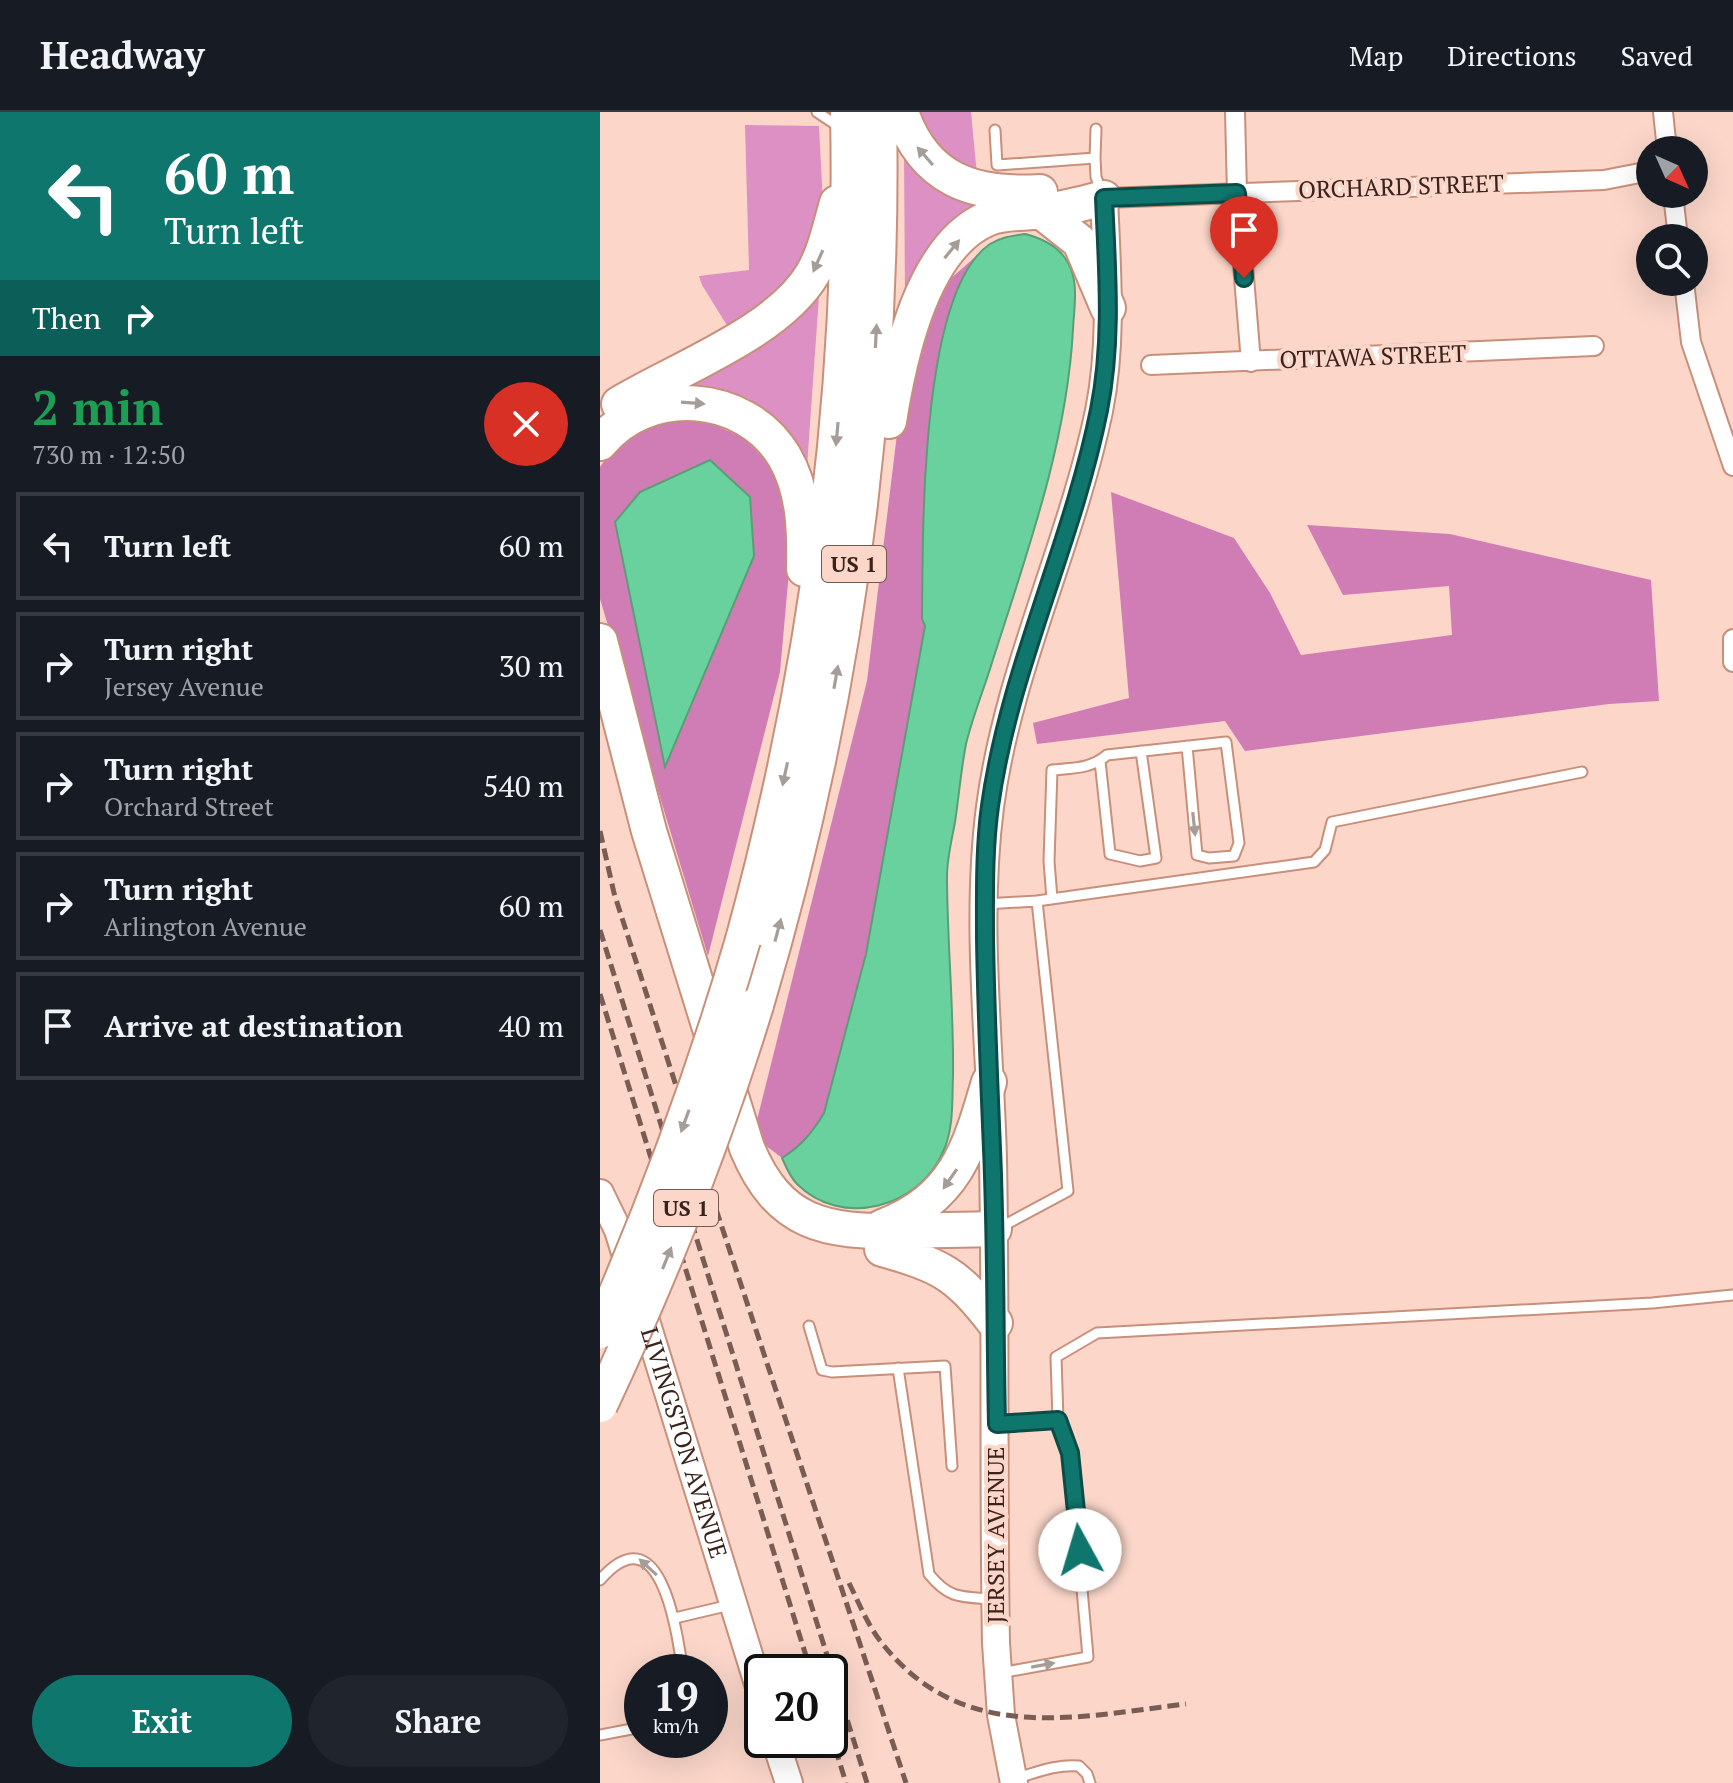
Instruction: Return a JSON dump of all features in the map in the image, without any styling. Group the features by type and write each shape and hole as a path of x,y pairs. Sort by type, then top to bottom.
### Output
{"highway":[{"name":"US 1","path":"600,1406 667,1258 713,1138 756,1005 813,793 855,561 870,419 879,289 879,112"},
{"path":"901,112 919,149 943,173 977,189 1030,189 1104,198"},
{"path":"600,417 627,399 760,327 792,302 819,260 848,135"},
{"name":"US 1","path":"600,1331 668,1170 707,1060 774,823 797,714 825,548 837,438 846,313 848,135"},
{"path":"855,561 887,434 902,354 917,309 937,269 958,241 980,222 1004,214 1030,189"},
{"path":"1030,189 1080,242 1108,308"},
{"path":"600,443 616,427 640,412 667,404 700,403 741,416 765,433 783,455 798,490 804,520 797,714"},
{"path":"600,641 649,831 751,1158 765,1183 793,1211 830,1228 876,1240 952,1275 972,1293 995,1323"},
{"path":"600,712 657,921 733,1161 742,1180 763,1208 796,1234 834,1247 876,1240 994,1237"},
{"path":"876,1240 929,1202 948,1184 971,1142 989,1082"}],"main road":[{"name":"JERSEY AVENUE","path":"1014,1781 1001,1715 997,1673 994,1237 986,1042 985,904 989,810 1013,694 1099,411 1107,349 1108,308 1104,198"},
{"name":"LIVINGSTON AVENUE","path":"600,1193 618,1230 749,1654"},
{"path":"781,1758 789,1783"}],"street":[{"path":"1235,112 1237,193 1251,362"},
{"path":"1663,112 1666,136"},
{"name":"ORCHARD STREET","path":"1104,198 1604,180 1636,174"},
{"path":"1686,296 1691,342 1733,466"},
{"name":"OTTAWA STREET","path":"1151,365 1594,346"},
{"path":"1733,639 1733,662"}],"lane":[{"path":"817,112 848,135"},
{"path":"1096,129 1096,177 1104,198"},
{"path":"995,130 997,165 1030,189 1095,158"},
{"path":"1052,899 1049,861 1052,770 1083,768 1107,755 1141,751 1187,746 1226,742 1239,843 1234,856 1209,858 1197,855 1187,746"},
{"path":"1100,761 1110,854 1140,861 1156,858 1141,751"},
{"path":"985,904 1037,901 1314,862 1325,850 1332,822 1582,772"},
{"path":"994,1237 1010,1224 1068,1191 1037,901"},
{"path":"997,1673 1088,1657 1070,1453 1058,1420 1056,1357 1097,1333 1636,1304 1733,1295"},
{"path":"809,1326 822,1370 945,1366 952,1466"},
{"path":"898,1368 929,1574 939,1587 955,1597 996,1599"},
{"path":"997,1424 1058,1420"},
{"path":"600,1580 612,1567 627,1558 638,1558 648,1563 669,1599 680,1654"},
{"path":"675,1618 734,1605"},
{"path":"600,1735 624,1730"},
{"path":"1014,1781 1055,1766 1070,1765 1079,1766 1090,1783"}],"shaded area":[{"path":"909,112 971,112 977,175 939,157"},
{"path":"745,125 819,126 823,204 808,263 776,303 728,327 699,276 749,270"},
{"path":"904,152 988,204 905,299"},
{"path":"1025,234 1052,246 1068,262 1074,283 1073,329 1069,372 1053,458 1030,543 971,725 963,763 947,869 953,1050 951,1124 943,1152 932,1171 917,1187 878,1206 836,1206 815,1198 797,1184 782,1158 806,1138 824,1113 866,954 925,626 922,619 925,477 938,362 950,311 967,271 990,244"},
{"path":"989,245 958,295 940,349 935,377 925,523 922,619 925,626 866,954 824,1113 806,1138 782,1158 753,1136 867,681 902,393 941,287"},
{"path":"819,296 806,481 785,437 670,389 791,318"},
{"path":"697,417 744,438 780,476 793,527 780,672 708,956 600,599 600,467 612,449 653,418"},
{"path":"710,460 750,497 754,556 665,767 615,522 640,492"},
{"path":"1111,492 1234,538 1270,593 1301,655 1452,635 1449,586 1343,595 1307,525 1450,534 1651,580 1659,701 1609,704 1245,751 1225,721 1037,744 1033,723 1129,698"}],"railway":[{"path":"600,831 614,893 906,1783"},
{"path":"600,930 867,1783"},
{"path":"600,994 805,1654"},
{"path":"849,1583 876,1635 913,1675 947,1697 984,1711 1022,1717 1062,1718 1186,1704"},
{"path":"838,1758 846,1783"}],"route":[{"path":"1080,1550 1070,1453 1058,1420 997,1424 992,1154 986,1042 985,884 989,810 1013,694 1099,411 1107,349 1104,198 1237,193 1244,278"}]}
